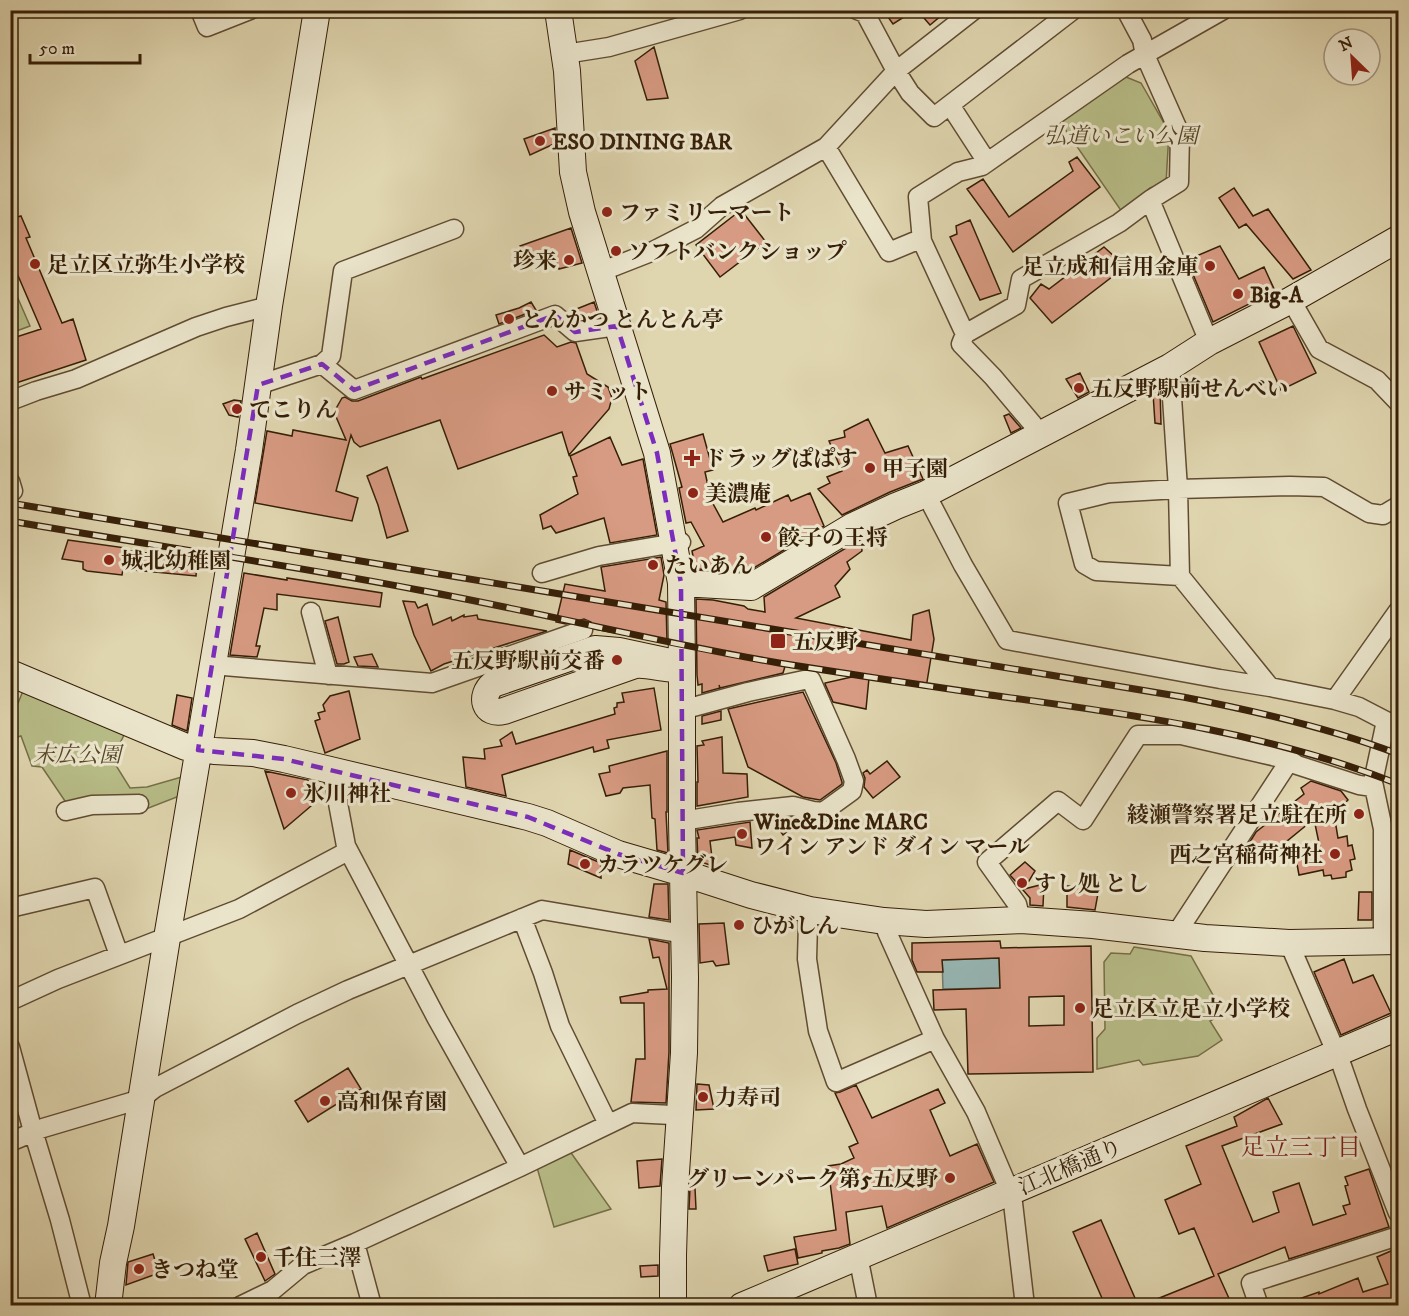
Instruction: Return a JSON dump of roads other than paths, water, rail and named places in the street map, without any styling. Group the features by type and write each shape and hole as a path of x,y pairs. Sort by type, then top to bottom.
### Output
{"street":[{"path":"200,10 207,27 250,10"},
{"path":"108,1305 113,1263 121,1226 245,470 317,10"},
{"path":"558,10 565,54 573,172 582,212 657,453 677,543 681,583 684,1053 673,1243 673,1305"},
{"path":"565,54 609,47 697,16 740,10"},
{"path":"857,10 865,13 910,93 934,117 1072,10"},
{"path":"600,272 651,252 696,229 722,206 826,147 896,70 974,10"},
{"path":"1041,434 993,377 961,344 965,334 1016,305 1021,279 1119,223 1179,182 1180,134 1145,55 1142,40 1126,10"},
{"path":"965,334 922,241 918,197 958,172 982,166 1128,64 1223,10"},
{"path":"950,105 987,162"},
{"path":"826,147 890,252 913,242 922,241"},
{"path":"1150,200 1209,342"},
{"path":"258,385 322,364 331,356 343,271 454,229"},
{"path":"681,583 751,587 853,526 926,494 1170,367 1209,342 1291,300 1398,239"},
{"path":"1291,300 1319,349 1377,380 1398,402"},
{"path":"10,401 76,379 196,327 269,306"},
{"path":"322,364 354,390 555,315 575,332 618,326"},
{"path":"1170,367 1178,489 1180,576 1270,687"},
{"path":"1180,576 1096,571 1090,568 1084,564 1068,503 1109,493 1290,486 1323,487 1369,513 1383,515 1398,506"},
{"path":"10,673 186,747 198,750 253,753 528,817 547,822 618,854 751,895 810,910 885,921 926,924 1021,920 1093,925 1205,938 1289,943 1391,941 1383,829 1373,782 1392,723 1359,707 1335,700 1007,640 963,565 926,494"},
{"path":"542,573 599,556 677,543"},
{"path":"1335,700 1398,611"},
{"path":"311,612 328,675"},
{"path":"212,665 432,683 583,630"},
{"path":"595,649 619,651 675,663 682,667 676,669 649,664 635,665 497,713 487,708 485,700 485,694 494,684 595,649"},
{"path":"682,710 748,692 811,680 854,781 852,790 823,812 793,806 682,821"},
{"path":"1021,920 1017,904 987,862 1058,801 1083,820 1138,735 1180,735 1290,760 1297,765 1318,772 1373,787"},
{"path":"1176,934 1290,760"},
{"path":"332,771 348,851 520,1167"},
{"path":"66,811 92,805 139,804"},
{"path":"10,1000 57,979 239,909 348,851"},
{"path":"10,908 95,888 119,955"},
{"path":"10,1143 43,1128 141,1099 155,1088 297,1014 348,990 542,910 684,934"},
{"path":"810,910 807,959 818,1031 836,1082 935,1039"},
{"path":"522,918 560,1026 608,1124"},
{"path":"885,921 887,932 935,1039 976,1112 1010,1192 1025,1305"},
{"path":"1289,943 1337,1054 1396,1203"},
{"name":"江北橋通り","path":"742,1305 1398,1027"},
{"path":"10,1047 82,1305"},
{"path":"240,1305 273,1290 303,1265 520,1167 632,1113 672,1115 679,1123"},
{"path":"1259,1305 1251,1283 1398,1236"},
{"path":"355,1243 372,1305"},
{"path":"858,1256 868,1305"}],"water":[{"path":"999,958 1000,988 943,989 942,960"}],"railway":[{"path":"10,503 1183,697 1292,721 1398,754"},
{"path":"10,521 373,581 779,663 1197,727 1299,751 1398,784"}],"place":[{"name":"ESO DINING BAR","path":"540,141"},
{"name":"ファミリーマート","path":"607,212"},
{"name":"ソフトバンクショップ","path":"616,251"},
{"name":"珍来","path":"569,260"},
{"name":"足立区立弥生小学校","path":"35,264"},
{"name":"足立成和信用金庫","path":"1210,266"},
{"name":"Big-A","path":"1238,294"},
{"name":"とんかつ とんとん亭","path":"509,319"},
{"name":"五反野駅前せんべい","path":"1079,388"},
{"name":"サミット","path":"552,391"},
{"name":"てこりん","path":"237,409"},
{"name":"ドラッグぱぱす","path":"692,458"},
{"name":"甲子園","path":"870,468"},
{"name":"美濃庵","path":"693,493"},
{"name":"餃子の王将","path":"766,537"},
{"name":"城北幼稚園","path":"109,560"},
{"name":"たいあん","path":"653,565"},
{"name":"五反野","path":"778,641"},
{"name":"五反野駅前交番","path":"617,660"},
{"name":"氷川神社","path":"291,793"},
{"name":"綾瀬警察署足立駐在所","path":"1359,814"},
{"name":"Wine&Dine MARC ワイン アンド ダイン マール","path":"742,834"},
{"name":"西之宮稲荷神社","path":"1335,854"},
{"name":"カラツケグレ","path":"585,864"},
{"name":"すし処 とし","path":"1022,883"},
{"name":"ひがしん","path":"739,925"},
{"name":"足立区立足立小学校","path":"1080,1008"},
{"name":"力寿司","path":"703,1097"},
{"name":"高和保育園","path":"325,1101"},
{"name":"グリーンパーク第5五反野","path":"950,1178"},
{"name":"千住三澤","path":"261,1257"},
{"name":"きつね堂","path":"139,1269"}],"district":[{"name":"足立三丁目","path":"1301,1147"}],"park label":[{"name":"弘道いこい公園","path":"1121,135"},
{"name":"末広公園","path":"77,754"}]}
